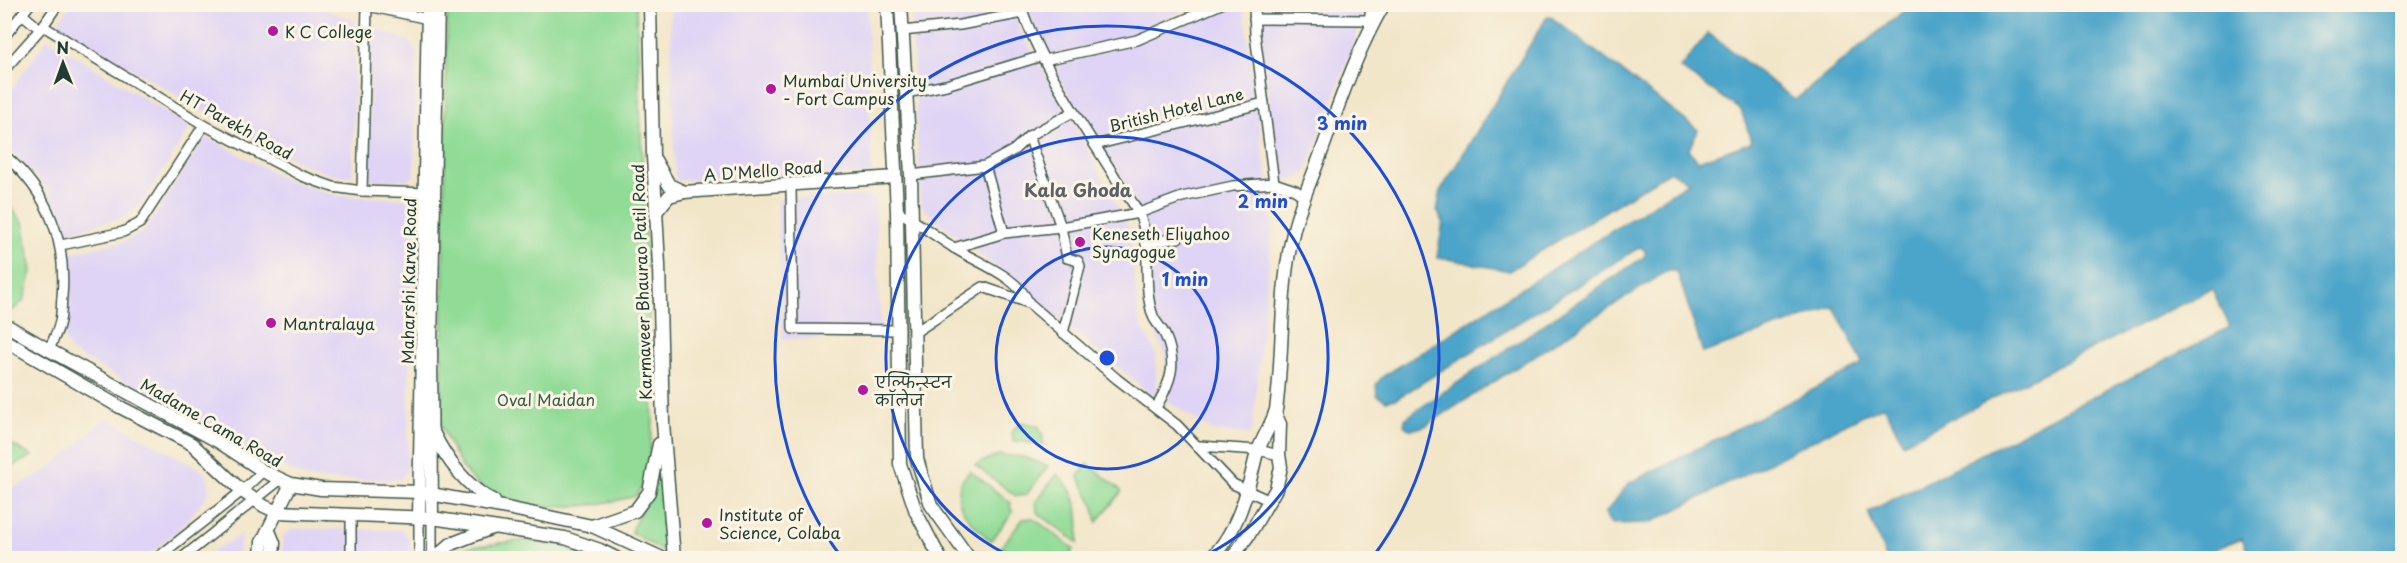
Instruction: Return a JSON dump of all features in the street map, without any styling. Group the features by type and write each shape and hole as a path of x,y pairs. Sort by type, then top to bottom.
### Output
{"main road":[{"name":"Maharshi Karve Road","path":"428,4 433,20"},
{"name":"Maharshi Karve Road","path":"425,517 433,20 438,4"},
{"name":"Karmaveer Bhaurao Patil Road","path":"650,4 653,156 664,394 663,423 674,558"},
{"path":"887,4 897,211 900,464 916,512 940,558"},
{"path":"901,4 911,170 917,459 931,504 969,558"},
{"path":"1211,558 1221,549 1248,491 1258,450 1275,413 1288,257 1293,231 1369,25 1384,4"},
{"name":"A D'Mello Road","path":"653,156 669,185 684,192 895,177"},
{"path":"895,177 911,170"},
{"path":"656,212 669,196 684,192"},
{"name":"Maharshi Karve Road","path":"426,493 432,428 430,193"},
{"path":"896,197 911,195"},
{"name":"Madame Cama Road","path":"4,324 219,442 263,471 286,482 321,489 426,493 507,508 592,526 662,558"},
{"name":"Madame Cama Road","path":"4,340 118,406 192,444 242,491 277,512 425,517 566,538 616,558"},
{"path":"1232,558 1264,512 1268,500 1276,489 1280,475 1280,424 1275,413"},
{"path":"592,526 635,511 649,492 663,423"},
{"path":"432,428 439,445 462,476 483,496 507,508"},
{"path":"261,558 262,542 277,512 286,482"},
{"path":"434,558 452,544 493,527"},
{"path":"269,531 274,543 273,558"}],"street":[{"path":"4,37 30,4"},
{"path":"4,70 42,27 58,4"},
{"path":"906,93 945,85 1043,58 1137,40 1221,4"},
{"path":"1254,4 1274,183"},
{"path":"1254,19 1369,25 1371,4"},
{"path":"362,191 363,6 433,20"},
{"path":"902,31 960,25 1022,9 1043,58 1073,112 1139,213 1146,243 1147,284 1153,316 1164,332 1174,358 1167,389 1156,408"},
{"name":"HT Parekh Road","path":"22,14 204,126 302,176 333,187 362,191 430,193"},
{"name":"British Hotel Lane","path":"1095,145 1264,103"},
{"path":"911,170 985,166 1014,150 1029,136 1073,112"},
{"path":"61,245 123,232 140,223 204,126"},
{"path":"1029,136 1061,227 1067,258 1078,261 1080,266 1063,333"},
{"path":"4,155 34,186 48,208 61,245 63,285 60,323 49,350"},
{"path":"985,166 1004,233"},
{"path":"954,248 1004,233 1061,227 1139,213 1203,192 1274,183 1305,196"},
{"path":"791,185 793,329 900,330"},
{"path":"897,211 995,271 1023,291 1029,303 1063,333 1199,446 1233,484 1268,500"},
{"path":"1146,243 1178,238"},
{"path":"914,333 983,287 995,271"},
{"path":"983,287 1029,303"},
{"path":"1199,446 1258,450 1279,455"},
{"path":"157,558 242,491 263,471"},
{"path":"182,558 256,501 286,482"},
{"path":"351,515 351,558"},
{"name":"Maharshi Karve Road","path":"419,558 425,517"},
{"name":"Maharshi Karve Road","path":"425,517 434,558"}],"shaded area":[{"path":"71,4 314,5 356,21 352,176 327,173 266,148 57,24"},
{"name":"Mumbai University - Fort Campus","path":"670,5 867,5 872,174 675,180"},
{"path":"911,5 1013,5 1019,28 1084,142 1129,229 1139,321 1156,354 1156,390 1152,395 924,209 920,199"},
{"path":"1027,5 1193,5 1124,40 1045,55"},
{"path":"1224,5 1242,5 1245,15 1265,168 1272,197 1272,235 1252,430 1249,434 1213,431 1169,402 1166,355 1147,318 1134,198 1057,75 1060,63 1147,40"},
{"path":"1259,5 1364,5 1359,29 1306,172 1297,179 1286,179 1276,173"},
{"path":"371,27 409,41 417,52 414,176 408,180 369,180"},
{"path":"47,39 190,127 141,205 128,216 65,233 48,189 5,143 5,99"},
{"path":"209,138 284,179 338,196 408,199 413,202 407,470 400,479 323,480 301,476 71,352 65,339 67,253 122,242 145,231 203,140"},
{"path":"870,196 875,199 881,338 783,339 777,199"},
{"path":"105,417 202,470 208,478 209,490 206,497 183,525 146,558 5,558 5,492 44,472 71,451"},
{"path":"293,529 402,530 410,540 409,558 281,558 283,535"},
{"path":"243,533 236,558 201,558"}],"green space":[{"name":"Oval Maidan","path":"447,5 636,5 653,422 647,477 636,496 617,501 574,506 529,504 509,500 490,492 473,480 454,454 441,424"},
{"path":"4,199 23,222 32,271 24,300 12,311 5,306"},
{"path":"1021,422 1038,426 1042,433 1043,444 1013,441 1012,431"},
{"path":"5,441 32,456 5,470"},
{"path":"998,455 1024,457 1048,466 1026,495 1016,496 975,465"},
{"path":"1088,464 1122,491 1097,522 1093,503 1078,476"},
{"path":"970,471 1011,503 1010,507 1013,512 991,541 968,518 959,500 962,481"},
{"path":"658,473 661,474 667,548 664,552 631,532"},
{"path":"1057,474 1074,497 1079,524 1078,543 1037,512 1036,502"},
{"path":"1033,518 1074,549 1068,558 1019,558 1001,547 1023,519"},
{"path":"526,540 560,544 588,558 445,558 461,548"}],"water":[{"path":"1911,5 2402,5 2402,558 2250,558 2242,538 2209,552 2212,558 1886,558 1868,512 2230,327 2212,289 1903,443 1884,406 1650,523 1610,524 1605,513 1629,483 1860,366 1862,362 1834,307 1703,353 1677,271 1667,271 1425,426 1411,429 1404,425 1405,419 1417,410 1645,256 1645,250 1640,247 1396,399 1386,401 1377,395 1376,385 1382,377 1689,182 1670,171 1509,271 1437,257 1443,221 1437,211 1441,190 1547,17 1551,17 1698,130 1689,150 1698,161 1752,142 1741,110 1680,68 1708,33 1795,100"}],"place":[{"name":"K C College","path":"273,31"},
{"name":"Mumbai University - Fort Campus","path":"771,89"},
{"name":"Keneseth Eliyahoo Synagogue","path":"1080,242"},
{"name":"Mantralaya","path":"271,323"},
{"name":"एल्फिन्स्टन कॉलेज","path":"863,390"},
{"name":"Institute of Science, Colaba","path":"707,523"}],"district":[{"name":"Kala Ghoda","path":"1078,189"}]}
